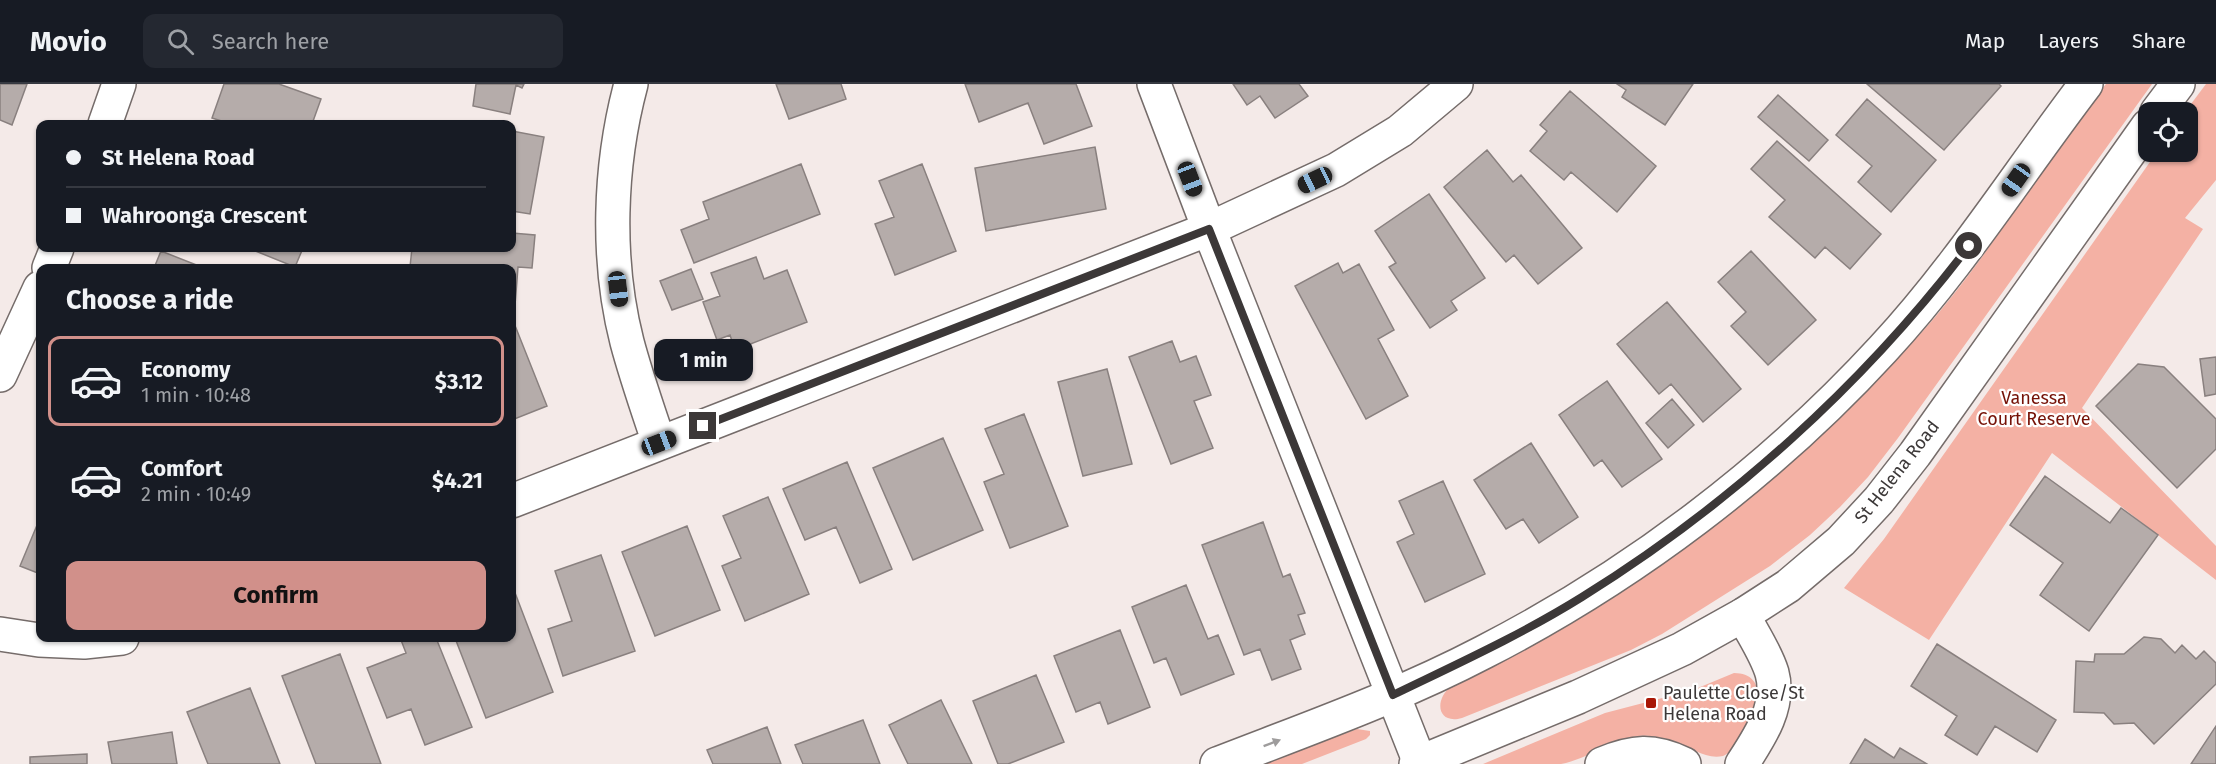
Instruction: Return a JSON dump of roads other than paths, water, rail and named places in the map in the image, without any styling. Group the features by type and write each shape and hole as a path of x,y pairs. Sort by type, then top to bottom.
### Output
{"street":[{"path":"106,120 119,84"},
{"path":"631,84 625,106 614,186 615,270 627,343 659,443"},
{"path":"1154,84 1418,763"},
{"path":"516,499 1209,229 1336,170 1400,131 1456,84"},
{"path":"1217,764 1393,695 1482,653 1581,598 1679,531 1768,460 1874,358 1944,279 2086,84"},
{"path":"2164,102 2178,84"},
{"name":"St Helena Road","path":"1418,763 1578,697 1682,649 1743,615 1788,586 1841,541 1879,500 1915,454 2138,140"},
{"path":"0,375 36,297"},
{"path":"1742,764 1767,721 1774,683 1765,657 1743,615"},
{"path":"0,633 36,639"},
{"path":"1602,764 1638,753 1653,752 1684,764"}],"place":[{"name":"Paulette Close/St Helena Road","path":"1651,703"}],"park label":[{"name":"Vanessa Court Reserve","path":"2034,408"}]}
